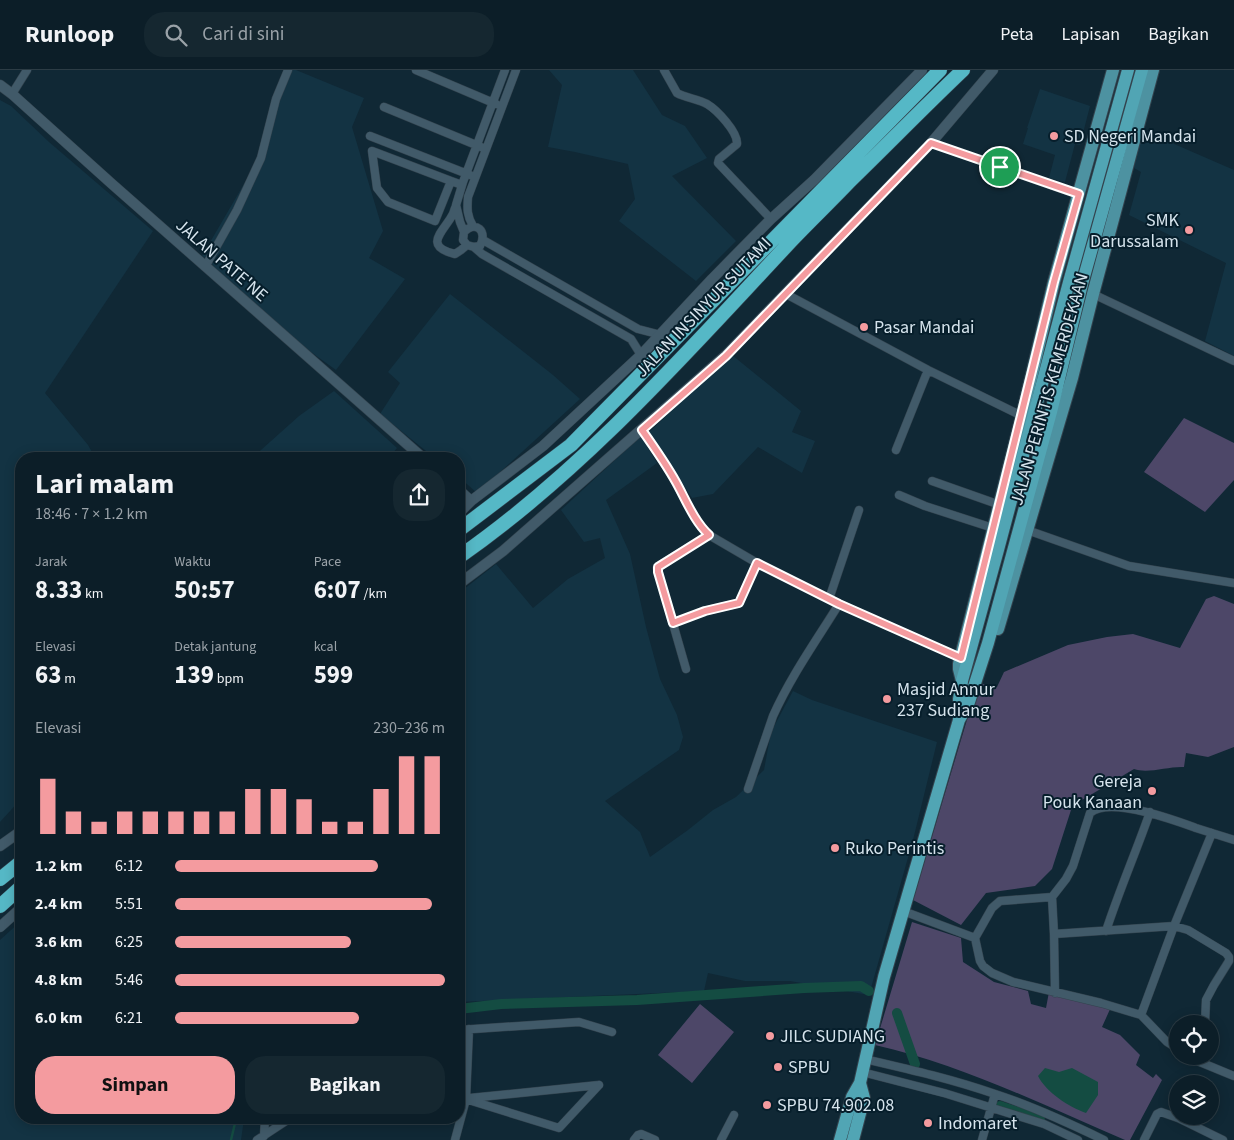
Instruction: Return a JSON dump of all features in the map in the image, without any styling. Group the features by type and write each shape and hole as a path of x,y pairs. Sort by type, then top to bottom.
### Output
{"highway":[{"name":"JALAN INSINYUR SUTAMI","path":"465,525 571,445 940,70"},
{"name":"JALAN INSINYUR SUTAMI","path":"465,553 532,501 576,463 668,372 794,238 963,70"},
{"name":"JALAN PERINTIS KEMERDEKAAN","path":"959,720 959,699 962,680 1128,70"},
{"name":"JALAN PERINTIS KEMERDEKAAN","path":"840,1140 852,1097 861,1077 884,977 959,720 969,702 988,643 1032,485 1082,284 1142,70"},
{"path":"0,878 15,867"},
{"path":"0,906 15,892"},
{"name":"JALAN PERINTIS KEMERDEKAAN","path":"854,1140 864,1098 861,1077"}],"main road":[{"name":"JALAN PERINTIS KEMERDEKAAN","path":"962,680 958,669 1054,282 1113,70"},
{"name":"JALAN PERINTIS KEMERDEKAAN","path":"975,684 985,673 1072,378 1154,70"}],"street":[{"path":"12,94 27,70"},
{"path":"205,267 237,210 261,158 276,99 288,70"},
{"path":"416,70 502,107"},
{"path":"505,70 466,173 452,216 441,230 437,239 439,246 446,252 454,254 470,246 480,246 483,240 480,229 473,226 468,218 468,197 516,70"},
{"path":"664,70 677,94 709,106 730,126 736,136 737,144 719,159 718,163 771,219"},
{"path":"465,507 543,446 641,355 771,219 814,180 922,70"},
{"path":"465,580 503,551 726,356 931,143 993,70"},
{"name":"JALAN PATE'NE","path":"0,85 416,452"},
{"path":"384,107 486,148"},
{"path":"370,136 475,177"},
{"path":"931,143 1079,194"},
{"path":"451,181 435,221 388,202 377,188 372,151 462,185"},
{"path":"456,205 464,232 464,240 470,246 631,340 641,355"},
{"path":"464,232 467,228 473,226"},
{"path":"483,240 638,329 661,334"},
{"path":"786,294 928,370 1022,416"},
{"path":"1093,294 1234,362"},
{"path":"631,340 638,334 638,329"},
{"path":"896,450 928,370"},
{"path":"642,430 663,461 702,528 709,535 757,563 839,604 961,658"},
{"path":"932,481 1000,504"},
{"path":"899,495 925,506 994,528"},
{"path":"465,496 471,501"},
{"path":"829,599 859,510"},
{"path":"1027,530 1129,566 1234,583"},
{"path":"686,669 658,572 658,566 709,535"},
{"path":"673,623 705,611 739,603 757,563"},
{"path":"748,789 778,705 794,674 839,604"},
{"path":"1056,993 1052,897 1070,873 1092,811 1102,808 1120,807 1150,812 1234,840"},
{"path":"1106,931 1150,812"},
{"path":"1141,1015 1174,926 1212,833"},
{"path":"0,846 15,835"},
{"path":"1052,897 1000,901 992,908 975,938 980,961 983,966 992,973 1014,982 1101,1003 1141,1015 1169,1044"},
{"path":"904,911 975,938"},
{"path":"0,928 15,914"},
{"path":"1054,934 1174,926 1188,930 1230,957 1206,1000 1205,1015"},
{"path":"465,1029 580,1022 612,1032"},
{"path":"465,1068 469,1029"},
{"path":"865,1059 910,1069 995,1094 1104,1140"},
{"path":"1210,1065 1234,1076"},
{"path":"861,1077 944,1093 1044,1124 1078,1140"},
{"path":"465,1098 599,1085 559,1128 465,1099"},
{"path":"982,1140 995,1094"},
{"path":"1144,1140 1157,1114 1161,1112 1178,1118 1223,1140"},
{"path":"721,1140 734,1115"},
{"path":"260,1138 264,1124"},
{"path":"260,1138 281,1124"},
{"path":"456,1140 458,1124"},
{"path":"634,1140 638,1135 642,1134 655,1140"}],"shaded area":[{"path":"289,70 296,70 364,98 352,127 383,231 369,258 405,279 336,370 297,342 202,256 255,165 263,137"},
{"path":"549,70 633,70 662,115 685,126 707,158 672,176 736,241 696,281 619,221 635,199 628,164 548,147 562,85"},
{"name":"SD Negeri Mandai","path":"1040,89 1090,106 1080,145 1075,144 1065,182 1049,178 1055,155 1023,144"},
{"path":"0,100 11,106 49,142 153,231 45,393 92,452 15,452 15,806 0,822"},
{"path":"1142,130 1234,170 1234,356 1205,341 1226,263 1129,215 1141,172 1134,168"},
{"path":"450,294 553,375 580,399 477,493 465,482 465,452 427,452 380,414 400,383 388,372"},
{"path":"732,355 801,411 792,432 815,441 802,473 758,447 713,494 692,498 649,432"},
{"path":"334,391 397,448 394,452 259,452 299,416"},
{"path":"1184,418 1234,443 1234,480 1205,512 1144,472"},
{"path":"641,436 657,463 606,500 630,554 660,679 677,715 683,737 679,750 605,801 640,832 650,857 713,810 736,797 764,770 771,732 793,691 812,700 937,742 913,840 869,995 790,981 745,981 708,973 704,991 465,1002 465,588 496,564 533,608 568,579 605,558 600,538 584,542 561,510"},
{"path":"1214,596 1234,604 1234,747 1208,757 1186,753 1184,767 1146,771 1134,769 1077,803 1071,810 1052,869 1035,886 986,893 961,925 913,900 978,683 997,687 1004,672 1068,645 1107,637 1133,634 1180,648 1206,599"},
{"path":"912,922 961,938 963,962 994,982 1028,991 1031,1004 1046,1008 1049,992 1111,1007 1102,1027 1120,1035 1140,1055 1136,1065 1153,1078 1156,1074 1162,1080 1130,1140 1125,1140 1002,1087 939,1063 875,1045"},
{"path":"15,926 15,1124 243,1124 241,1140 0,1140 0,940"},
{"path":"700,1004 734,1032 692,1083 658,1055"},
{"path":"1045,1068 1059,1072 1072,1068 1098,1082 1098,1095 1086,1113 1065,1103 1046,1088 1038,1076"}],"waterway":[{"path":"465,1008 501,1004 637,1000 804,988 861,986 869,991"},
{"path":"897,1013 915,1064"},
{"path":"1000,1106 1040,1120"},
{"path":"231,1140 235,1124"}],"place":[{"name":"SD Negeri Mandai","path":"1054,136"},
{"name":"SMK Darussalam","path":"1189,230"},
{"name":"Pasar Mandai","path":"864,327"},
{"name":"Masjid Annur 237 Sudiang","path":"887,699"},
{"name":"Gereja Pouk Kanaan","path":"1152,791"},
{"name":"Ruko Perintis","path":"835,848"},
{"name":"JILC SUDIANG","path":"770,1036"},
{"name":"SPBU","path":"778,1067"},
{"name":"SPBU 74.902.08","path":"767,1105"},
{"name":"Indomaret","path":"928,1123"}],"route":[{"path":"931,143 1000,167 1079,194 1054,282 961,658 839,604 757,563 739,603 705,611 673,623 658,572 658,566 709,535 702,528 676,482 642,430 726,356 931,143"}]}
